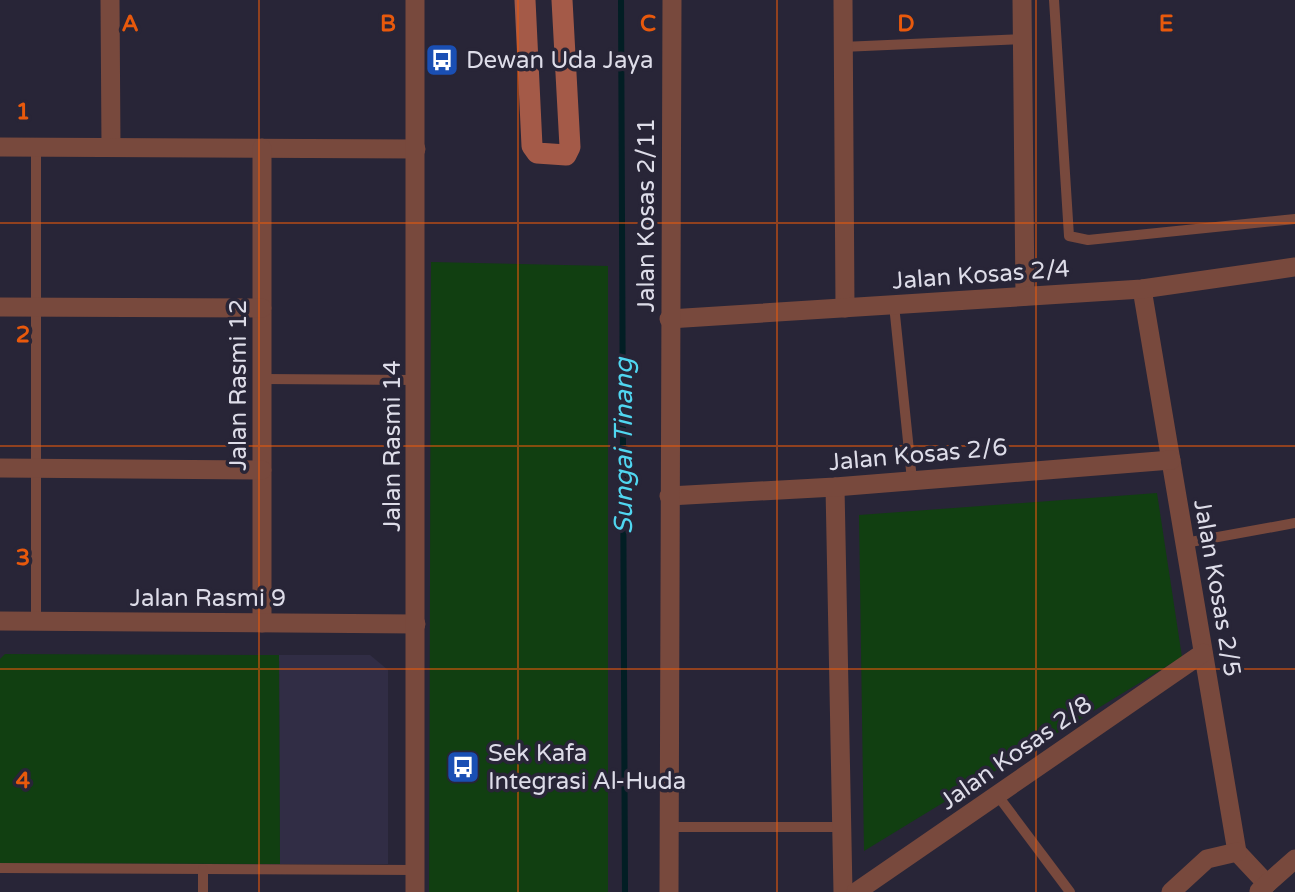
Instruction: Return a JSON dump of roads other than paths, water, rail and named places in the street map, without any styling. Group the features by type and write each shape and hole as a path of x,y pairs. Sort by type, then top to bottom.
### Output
{"street":[{"path":"110,0 111,147"},
{"name":"Jalan Rasmi 14","path":"415,0 415,892"},
{"path":"525,0 532,146 537,153 558,156 565,155 570,147 562,0"},
{"name":"Jalan Kosas 2/11","path":"669,892 672,0"},
{"path":"843,0 845,308"},
{"path":"1022,0 1025,296"},
{"path":"0,147 416,149"},
{"name":"Jalan Rasmi 12","path":"262,148 262,623"},
{"name":"Jalan Kosas 2/4","path":"670,319 1142,289 1295,267"},
{"name":"Jalan Kosas 2/5","path":"1142,289 1237,852"},
{"path":"0,307 262,308"},
{"name":"Jalan Kosas 2/6","path":"669,496 835,487 1171,460"},
{"path":"0,468 262,470"},
{"path":"835,487 843,892"},
{"name":"Jalan Rasmi 9","path":"0,621 416,624"},
{"name":"Jalan Kosas 2/8","path":"856,892 1203,653"},
{"path":"1171,892 1207,859 1237,852 1263,888 1295,859"}],"lane":[{"path":"1054,0 1069,236 1088,240 1295,219"},
{"path":"842,47 1023,39"},
{"path":"36,147 36,622"},
{"path":"894,305 912,480"},
{"path":"263,379 416,380"},
{"path":"1185,543 1295,523"},
{"path":"998,796 1070,892"},
{"path":"671,827 842,827"},
{"path":"0,867 415,870"},
{"path":"203,869 203,892"}],"waterway":[{"name":"Sungai Tinang","path":"621,0 625,892"}],"place":[{"name":"Dewan Uda Jaya","path":"442,60"},
{"name":"Sek Kafa Integrasi Al-Huda","path":"463,767"}]}
